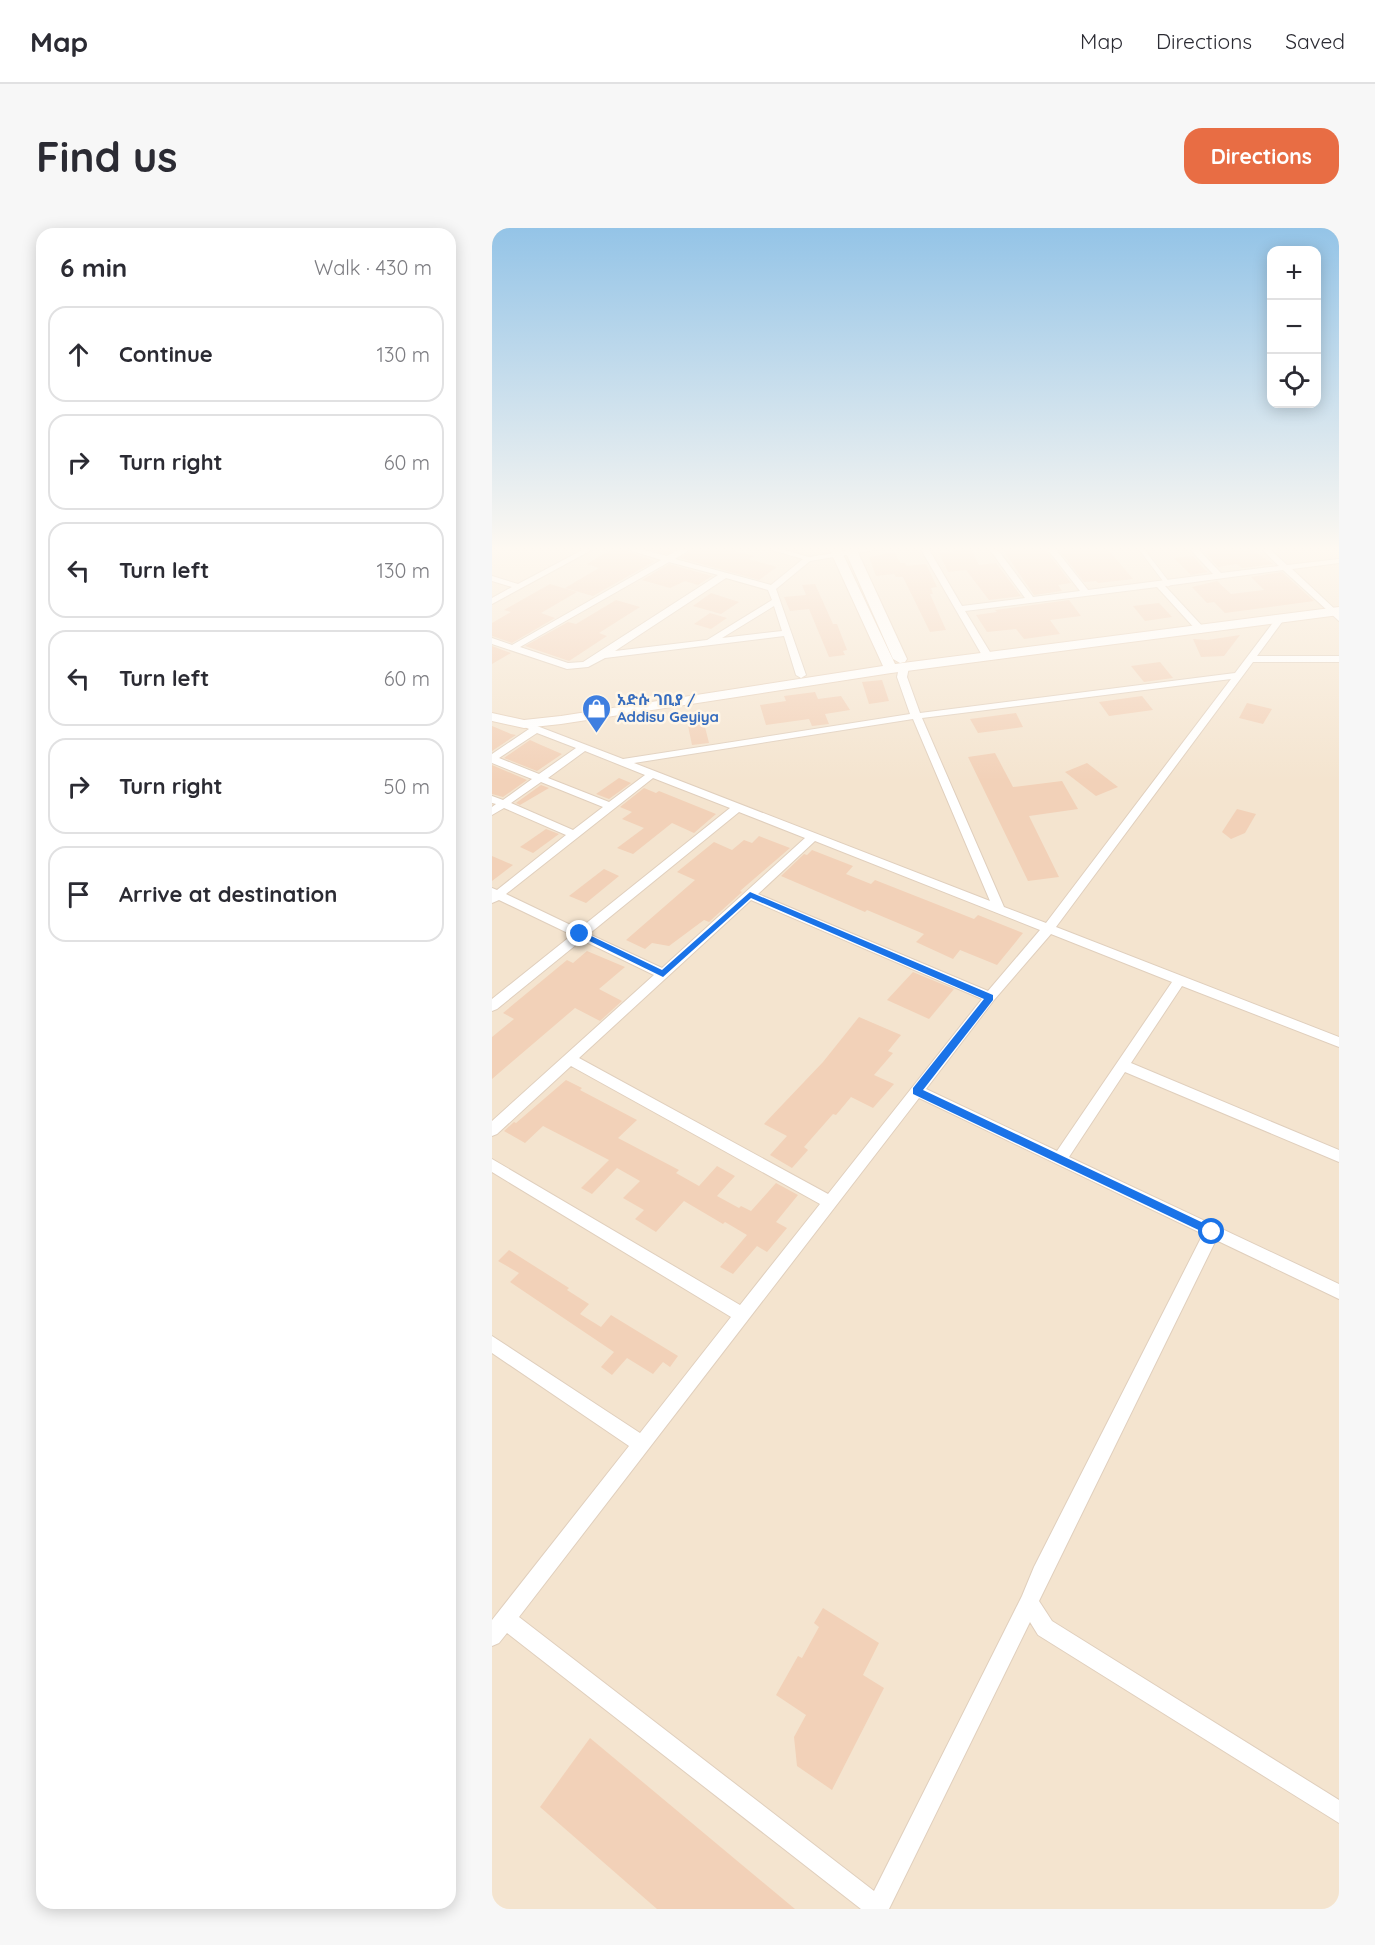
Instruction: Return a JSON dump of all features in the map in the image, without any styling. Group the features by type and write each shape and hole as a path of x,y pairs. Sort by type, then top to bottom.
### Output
{"main road":[{"path":"875,624 897,667"},
{"path":"880,624 897,667"},
{"path":"492,718 530,726 986,653 1219,624"},
{"path":"1198,627 1222,624"},
{"path":"492,703 512,710 535,712 801,675 897,667"}],"street":[{"path":"513,648 554,624"},
{"path":"492,641 567,666 585,665 649,624"},
{"path":"707,644 738,624"},
{"path":"783,624 801,675"},
{"path":"969,624 986,653"},
{"path":"492,1636 916,1091 1049,928 1276,624"},
{"path":"603,655 786,633"},
{"path":"1251,659 1339,659"},
{"path":"897,667 999,909"},
{"path":"621,762 916,716 1240,675"},
{"path":"611,807 492,759 530,726 1339,1042"},
{"path":"492,812 583,748"},
{"path":"652,774 494,895 663,974"},
{"path":"492,799 575,834"},
{"path":"492,1006 738,807"},
{"path":"492,1130 813,837"},
{"path":"750,895 990,998"},
{"path":"1059,1159 1180,979"},
{"path":"570,1059 830,1202"},
{"path":"1122,1065 1339,1156"},
{"path":"916,1091 1339,1292"},
{"path":"492,1166 742,1315"},
{"path":"505,1620 878,1909 1029,1603 1046,1563 1212,1232"},
{"path":"492,1344 641,1444"},
{"path":"1029,1603 1045,1628 1339,1812"}],"shaded area":[{"path":"492,624 1339,624 1339,1909 492,1909"}],"building":[{"path":"492,624 544,624 512,643 492,636"},
{"path":"564,624 612,624 599,633 607,636 569,661 525,646"},
{"path":"696,624 718,624 711,629"},
{"path":"815,624 837,624 847,650 843,651 845,655 829,657"},
{"path":"926,624 944,624 946,630 930,632"},
{"path":"982,624 1053,624 1060,634 1024,639 1016,629 987,632"},
{"path":"1240,635 1224,656 1201,657 1193,639 1207,640"},
{"path":"492,646 511,653 492,664"},
{"path":"1160,662 1173,678 1144,682 1131,666"},
{"path":"882,680 889,701 869,704 862,682"},
{"path":"815,692 818,699 841,696 850,710 825,714 829,724 812,726 809,719 766,725 760,705 786,701 784,696"},
{"path":"1142,696 1153,710 1109,716 1099,702"},
{"path":"1247,703 1272,709 1263,724 1239,718"},
{"path":"1016,713 1023,727 978,733 970,719"},
{"path":"703,719 709,743 692,745 687,721"},
{"path":"492,726 511,734 516,735 492,751"},
{"path":"530,740 562,754 537,771 504,758"},
{"path":"995,753 1013,787 1062,781 1078,809 1029,816 1059,877 1028,881 968,757"},
{"path":"1087,763 1118,787 1096,796 1065,772"},
{"path":"492,765 527,780 503,797 492,794"},
{"path":"619,778 631,783 609,799 596,794"},
{"path":"541,785 549,788 520,805 516,803"},
{"path":"644,788 656,793 659,791 716,814 694,833 672,823 633,854 617,848 644,828 622,819 632,812 620,807"},
{"path":"1237,809 1256,814 1245,833 1231,839 1222,832"},
{"path":"546,829 559,834 533,853 520,847"},
{"path":"759,836 790,848 740,891 742,892 709,922 704,920 669,946 652,943 645,949 626,940 695,880 677,872 714,842 732,850 744,840 752,843"},
{"path":"812,850 853,866 846,874 871,884 875,880 974,919 978,915 1023,933 997,965 960,950 953,959 916,942 924,934 781,876 804,854 807,855"},
{"path":"492,856 513,865 492,881"},
{"path":"604,869 619,876 586,903 569,896"},
{"path":"587,951 625,967 599,989 622,1001 600,1021 575,1008 492,1079 492,1037 514,1019 503,1013 567,960 573,963"},
{"path":"913,972 954,989 929,1019 887,1000"},
{"path":"859,1017 901,1035 888,1051 893,1053 874,1075 894,1084 873,1108 851,1097 804,1147 808,1150 792,1168 770,1155 787,1136 764,1124 823,1062"},
{"path":"566,1080 582,1088 580,1090 637,1120 618,1138 679,1170 676,1173 699,1186 717,1166 735,1176 717,1196 739,1208 741,1206 751,1211 776,1183 798,1195 776,1222 787,1228 767,1252 757,1246 733,1274 720,1267 747,1235 725,1222 723,1224 684,1201 656,1232 635,1219 644,1210 623,1198 640,1181 617,1168 592,1194 581,1188 609,1160 543,1126 525,1143 504,1131"},
{"path":"509,1250 569,1288 567,1290 589,1304 580,1314 601,1327 611,1315 678,1356 670,1367 663,1362 653,1374 627,1358 612,1375 601,1367 614,1352 510,1282 519,1273 498,1261"},
{"path":"823,1608 879,1643 863,1675 884,1688 832,1790 797,1766 794,1737 806,1715 776,1695 798,1656 802,1658 819,1627 814,1623"},
{"path":"590,1738 795,1909 657,1909 540,1807"}],"place":[{"name":"አድሱ ገቢያ / Addisu Geyiya","path":"596,734"}],"route":[{"path":"580,934 663,974 750,895 990,998 916,1091 1212,1232"}]}
